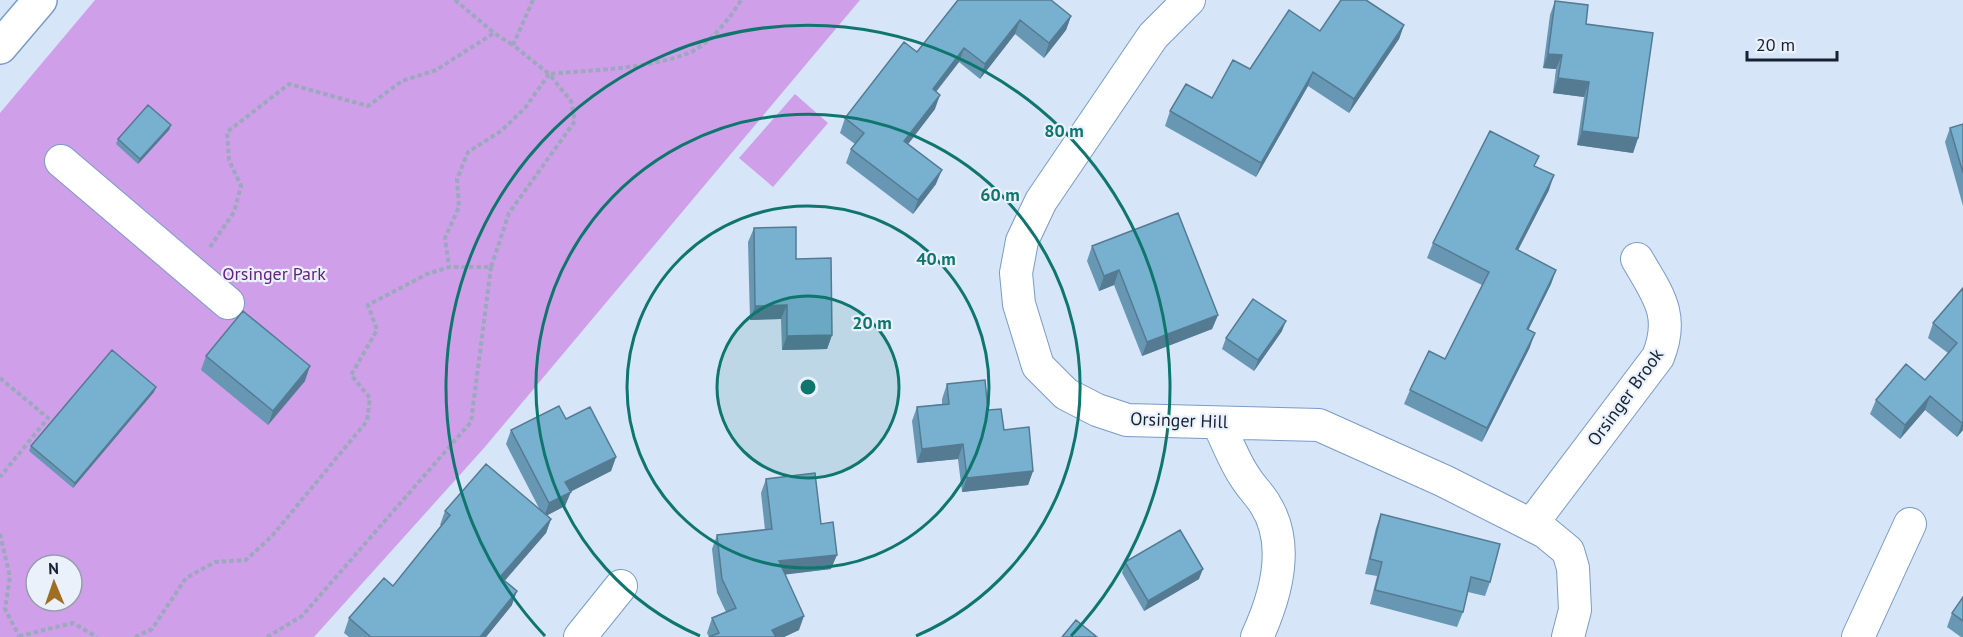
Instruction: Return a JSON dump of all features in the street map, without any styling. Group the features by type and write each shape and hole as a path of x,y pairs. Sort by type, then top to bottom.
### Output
{"main road":[{"path":"0,47 40,0"}],"street":[{"name":"Orsinger Hill","path":"1189,0 1153,36 1041,201 1022,241 1016,273 1019,304 1038,366 1066,394 1097,410 1127,420 1218,423 1262,421 1319,424 1531,525 1558,541 1568,551 1573,568 1575,610 1568,637"},
{"path":"61,161 228,303"},
{"name":"Orsinger Brook","path":"1531,525 1658,357 1666,337 1666,312 1637,259"},
{"path":"1218,423 1245,477 1265,504 1274,523 1278,574 1273,603 1257,637"},
{"path":"1857,637 1910,524"},
{"path":"580,637 621,586"}],"path":[{"path":"267,637 302,616 471,422 491,267 509,213 575,121 572,101 549,75 455,0"},
{"path":"513,45 533,0"},
{"path":"449,267 445,238 459,207 457,179 468,152 501,131 525,108 549,75 624,67 688,54 728,22 741,0"},
{"path":"190,270 234,213 241,186 229,160 227,132 264,101 289,84 368,106 402,81 436,70 494,33"},
{"path":"135,637 152,629 186,578 215,562 246,560 272,536 367,421 370,399 351,375 377,330 368,305 427,274 449,267 491,267"},
{"path":"0,378 48,418 0,477"},
{"path":"0,534 10,577 5,609 19,637 73,623 97,637"}],"green space":[{"name":"Orsinger Park","path":"95,0 860,0 484,448 314,637 0,637 0,113"},
{"path":"795,94 828,123 773,187 739,158"}],"building":[{"path":"958,0 1051,0 1071,16 1049,43 1020,20 985,64 964,48 933,89 940,95 904,141 942,170 918,200 851,149 864,133 845,118 904,42 917,52"},
{"path":"1341,0 1366,0 1404,25 1354,99 1313,72 1261,163 1170,111 1186,84 1212,98 1233,60 1250,69 1289,10 1320,31"},
{"path":"1555,1 1588,5 1586,24 1653,33 1638,138 1582,131 1589,82 1558,78 1562,55 1548,54"},
{"path":"148,105 171,125 140,159 118,139"},
{"path":"1963,124 1963,173 1950,128"},
{"path":"1490,131 1539,156 1534,166 1554,175 1516,249 1556,270 1527,329 1535,333 1487,428 1410,390 1429,351 1445,359 1489,272 1433,243"},
{"path":"1178,213 1218,315 1147,342 1119,270 1104,276 1092,246"},
{"path":"796,227 796,259 831,258 832,335 787,336 787,305 755,306 754,228"},
{"path":"1963,288 1963,422 1930,396 1905,425 1876,400 1906,364 1925,380 1957,343 1933,323"},
{"path":"1253,299 1286,321 1258,360 1226,338"},
{"path":"243,311 310,366 273,411 206,356"},
{"path":"112,350 156,387 75,483 31,446"},
{"path":"985,380 988,410 1001,409 1004,430 1029,427 1033,471 967,478 963,444 922,449 917,407 949,404 947,384"},
{"path":"559,406 566,419 590,407 616,457 565,482 571,492 549,503 511,430"},
{"path":"486,464 551,519 500,577 517,591 480,637 371,637 349,618 384,578 393,586 450,515 445,511"},
{"path":"815,473 821,524 833,522 837,555 779,561 804,616 772,630 776,637 709,637 719,633 712,618 736,608 722,579 717,535 772,529 766,479"},
{"path":"1381,514 1500,544 1490,582 1471,577 1463,612 1375,590 1382,562 1370,559"},
{"path":"1180,530 1203,569 1148,601 1125,562"},
{"path":"1963,597 1963,621 1952,613"},
{"path":"1076,620 1097,637 1062,637"}]}
